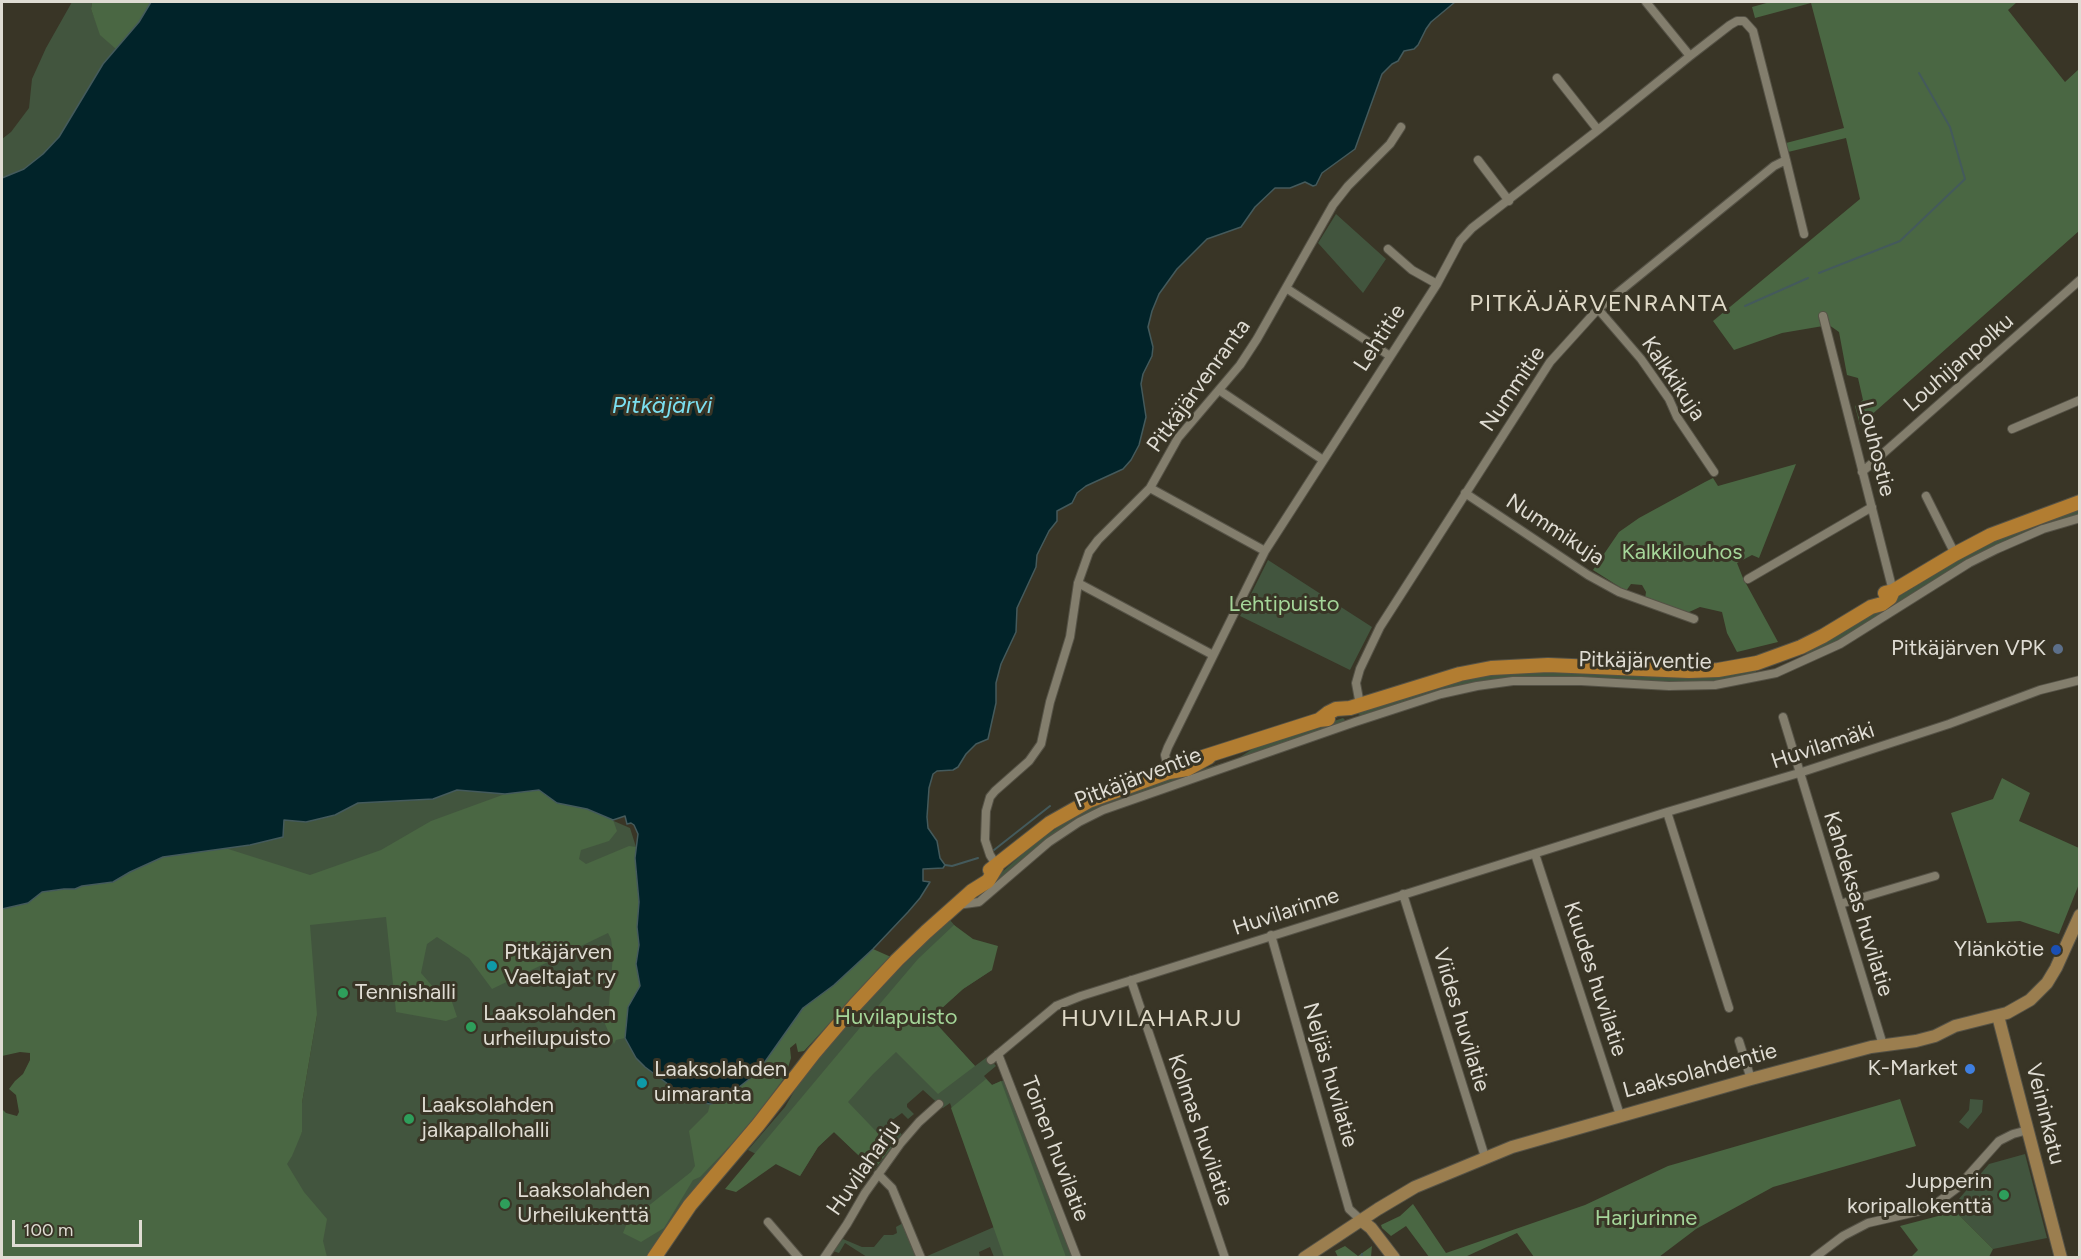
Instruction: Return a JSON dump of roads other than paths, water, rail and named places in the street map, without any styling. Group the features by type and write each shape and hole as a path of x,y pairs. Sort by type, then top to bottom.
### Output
{"main road":[{"name":"Pitkäjärventie","path":"654,1257 690,1205 758,1125 814,1053 883,974 972,891 979,879 1050,823 1075,808 1101,795 1168,772 1186,769 1209,757 1319,720 1332,711 1460,674 1518,666 1584,666 1656,671 1731,668 1757,663 1824,636 1871,607 1882,595 1893,591 1955,554 2006,529 2079,502"}],"street":[{"path":"1646,2 1690,56"},
{"name":"Lehtitie","path":"1168,772 1166,755 1168,747 1265,551 1437,284 1465,235 1737,21 1744,21 1753,31 1786,160"},
{"path":"1557,78 1598,130"},
{"name":"Pitkäjärvenranta","path":"997,866 985,840 986,811 990,797 1029,760 1041,744 1050,702 1070,637 1083,563 1098,540 1150,488 1178,438 1240,366 1333,205 1389,144 1401,127"},
{"path":"1478,160 1509,201"},
{"path":"1786,160 1804,234"},
{"name":"Nummitie","path":"1355,706 1356,683 1360,669 1380,627 1550,362 1598,309 1774,166 1786,160"},
{"path":"1388,249 1412,270 1437,284"},
{"name":"Louhijanpolku","path":"1862,472 2079,280"},
{"path":"1286,288 1390,356"},
{"name":"Kalkkikuja","path":"1598,309 1641,358 1714,472"},
{"name":"Louhostie","path":"1823,316 1893,591"},
{"path":"1219,390 1323,460"},
{"path":"2012,429 2079,400"},
{"path":"1150,488 1265,551"},
{"name":"Nummikuja","path":"1465,493 1588,575 1619,592 1694,619"},
{"path":"1926,496 1955,554"},
{"path":"1748,579 1872,507"},
{"name":"Pitkäjärventie","path":"956,905 979,902 1049,842 1102,810 1441,694 1514,681 1581,681 1696,686 1740,681 1776,673 1840,644 1960,569 1997,549 2043,529 2079,518"},
{"path":"1078,583 1213,655"},
{"name":"Huvilamäki","path":"1601,833 1799,773 1949,724 2040,690 2079,680"},
{"path":"1354,722 1355,706"},
{"name":"Kahdeksas huvilatie","path":"1783,717 1883,1045"},
{"path":"1667,812 1729,1008"},
{"name":"Huvilarinne","path":"998,1054 1056,1006 1271,935 1601,833"},
{"name":"Kuudes huvilatie","path":"1535,854 1620,1115"},
{"path":"1840,904 1935,876"},
{"name":"Viides huvilatie","path":"1403,894 1485,1157"},
{"name":"Laaksolahdentie","path":"1304,1257 1415,1187 1485,1157 1620,1115 1751,1079 1883,1045 1889,1046 1935,1036 1955,1026 1998,1016 2016,1009 2030,1000 2047,983 2079,915"},
{"name":"Neljäs huvilatie","path":"1271,935 1349,1209 1362,1221"},
{"name":"Kolmas huvilatie","path":"1131,980 1225,1257"},
{"name":"Veininkatu","path":"1998,1016 2061,1257"},
{"path":"1739,1041 1751,1079"},
{"path":"991,1060 998,1054"},
{"name":"Toinen huvilatie","path":"998,1054 1077,1257"},
{"name":"Huvilaharju","path":"824,1257 878,1174 906,1137 939,1104"},
{"path":"1814,1257 1843,1236 1868,1223 1929,1209 1957,1188 1999,1141 2028,1130"},
{"path":"878,1174 892,1188 921,1257"},
{"path":"1362,1221 1371,1228 1394,1257"},
{"path":"768,1222 799,1257"}],"water":[{"name":"Pitkäjärvi","path":"151,2 1455,2 1431,22 1414,49 1404,51 1398,61 1382,74 1355,149 1322,173 1316,185 1305,182 1290,188 1275,188 1255,207 1241,227 1207,239 1177,269 1159,294 1148,327 1153,347 1152,356 1141,384 1146,417 1139,445 1123,469 1086,486 1077,493 1072,503 1057,511 1057,521 1049,531 1037,555 1036,567 1017,608 1016,632 1001,664 996,683 996,703 988,739 976,744 958,767 953,770 937,771 933,774 929,788 928,828 937,841 940,858 945,865 943,868 923,869 923,881 930,882 908,912 834,985 803,1008 757,1073 720,1102 710,1104 694,1101 684,1096 645,1067 636,1058 625,1038 628,1007 640,986 636,964 639,945 637,927 639,902 635,858 638,834 634,825 627,824 625,816 613,820 587,809 557,803 539,790 505,794 457,790 433,799 358,803 335,815 306,822 284,820 283,837 250,845 163,857 113,882 42,892 28,903 2,909 2,178 24,169 59,137 103,64 139,22"}],"waterway":[{"path":"1819,273 1900,241 1965,179 1950,127 1919,73"},
{"path":"1745,306 1808,278"},
{"path":"994,850 1050,806"},
{"path":"945,865 952,866 978,858"},
{"path":"1361,1258 1362,1254"}],"place":[{"name":"Pitkäjärven VPK","path":"2058,649"},
{"name":"Ylänkötie","path":"2056,950"},
{"name":"Pitkäjärven Vaeltajat ry","path":"492,966"},
{"name":"Tennishalli","path":"343,993"},
{"name":"Laaksolahden urheilupuisto","path":"471,1027"},
{"name":"K-Market","path":"1970,1069"},
{"name":"Laaksolahden uimaranta","path":"642,1083"},
{"name":"Laaksolahden jalkapallohalli","path":"409,1119"},
{"name":"Jupperin koripallokenttä","path":"2004,1195"},
{"name":"Laaksolahden Urheilukenttä","path":"505,1204"}],"district":[{"name":"PITKÄJÄRVENRANTA","path":"1599,304"},
{"name":"HUVILAHARJU","path":"1152,1019"}],"park label":[{"name":"Kalkkilouhos","path":"1682,553"},
{"name":"Lehtipuisto","path":"1284,605"},
{"name":"Huvilapuisto","path":"896,1018"},
{"name":"Harjurinne","path":"1646,1219"}]}
